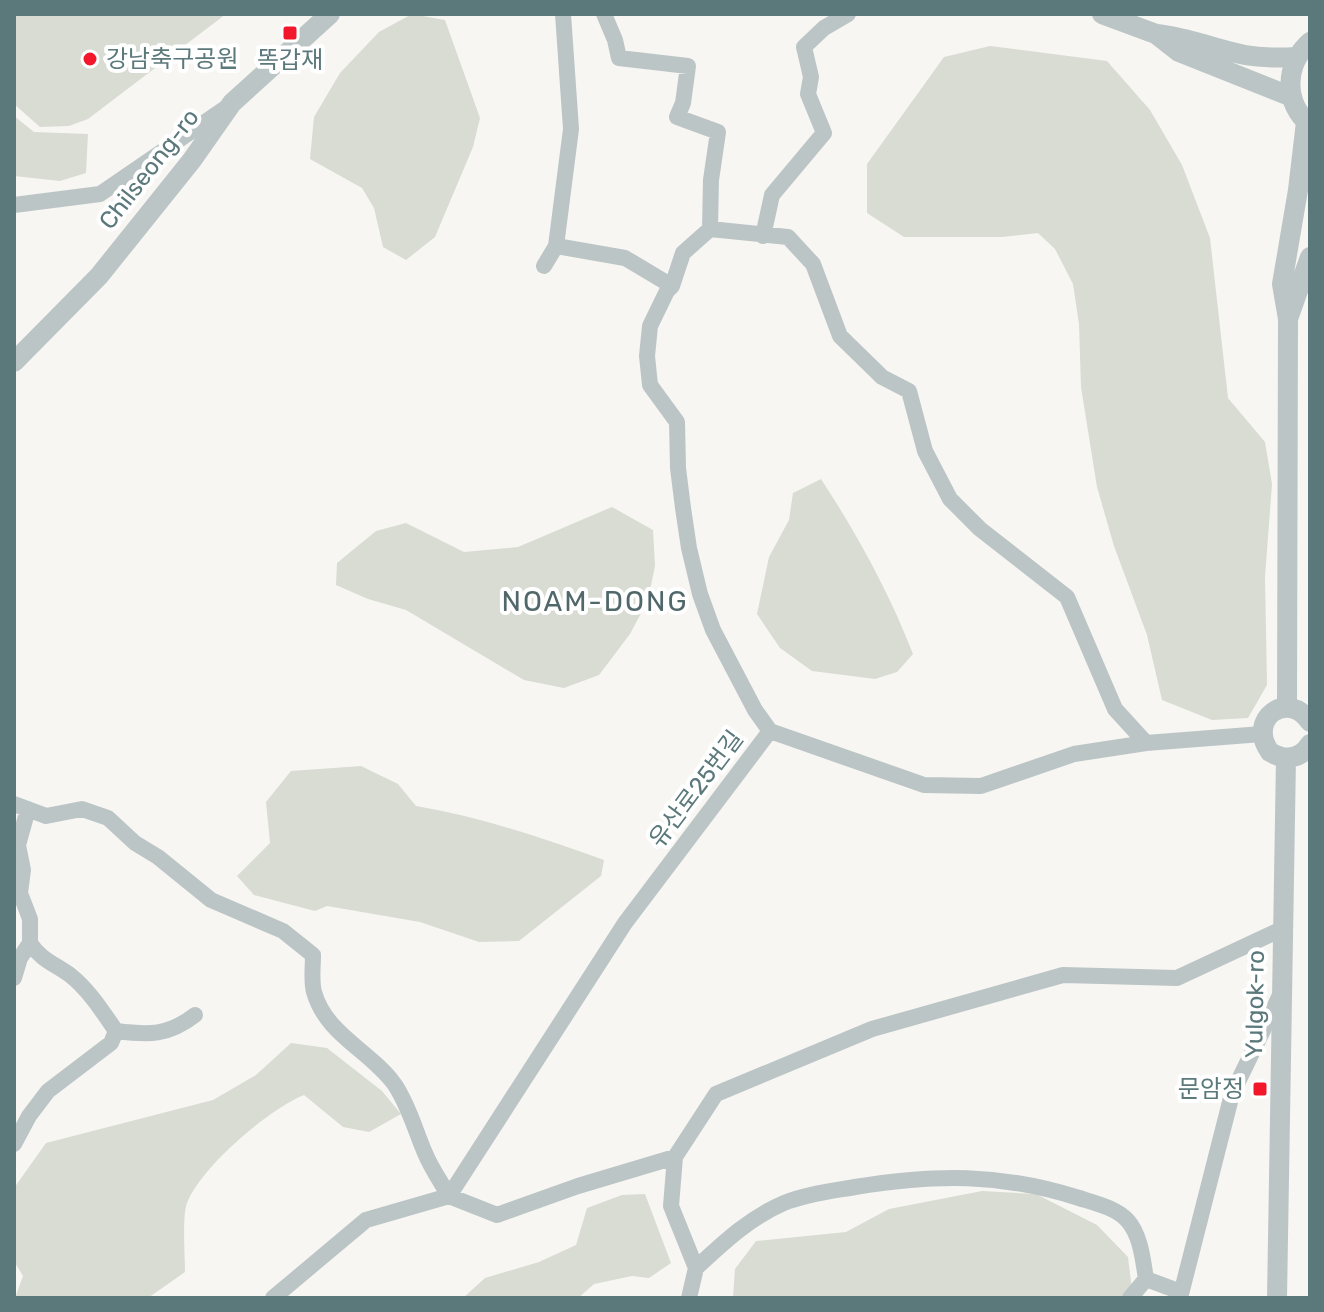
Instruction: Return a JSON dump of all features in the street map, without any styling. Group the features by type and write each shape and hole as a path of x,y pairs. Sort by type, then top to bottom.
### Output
{"street":[{"name":"Chilseong-ro","path":"14,362 99,276 192,160 232,103 330,14"},
{"path":"544,266 556,246 571,129 563,14"},
{"path":"604,14 619,58 688,66 683,103 677,117 718,132 711,180 710,229 788,237 813,264 840,336 882,377 909,391 925,451 951,500 980,529 1067,597 1115,709 1146,743"},
{"path":"763,236 772,195 824,133 808,94 811,77 804,47 824,28 848,14"},
{"path":"1102,14 1156,34 1182,36 1243,55 1271,59 1303,50"},
{"path":"1156,34 1179,52 1292,97"},
{"path":"1287,707 1288,319 1282,284 1308,123 1292,97 1291,70 1303,50"},
{"path":"14,205 100,194 232,103"},
{"name":"유산로25번길","path":"449,1196 625,923 770,731 755,710 713,630 700,594 683,508 677,422 650,385 647,356 650,326 672,286 683,253 710,229"},
{"path":"556,246 625,258 672,286"},
{"path":"1288,319 1310,257"},
{"path":"1310,722 1302,712 1287,707 1271,713 1265,720 1262,734 1270,752 1286,758 1301,754 1310,744"},
{"path":"770,731 924,785 981,786 1074,754 1146,743 1262,734"},
{"name":"Yulgok-ro","path":"1277,1298 1286,758"},
{"path":"195,1015 176,1029 137,1034 116,1031 94,999 70,975 39,957 30,943 30,919 20,893 23,870 18,845 21,806 46,816 82,809 108,818 135,843 158,857 211,900 283,931 313,955 314,991 324,1012 337,1031 363,1051 394,1084 408,1109 425,1154 449,1196"},
{"path":"696,1268 671,1206 675,1157 716,1094 872,1029 1063,975 1177,978 1282,929"},
{"path":"14,978 20,958 30,943"},
{"path":"1130,1298 1154,1287 1180,1295 1232,1094 1281,992"},
{"path":"14,1144 29,1116 48,1091 111,1043 116,1031"},
{"path":"273,1298 366,1220 449,1196 497,1215 578,1186 675,1157"},
{"path":"689,1298 696,1268 743,1225 785,1203 820,1193 899,1180 950,1176 980,1178 1067,1194 1119,1214 1129,1222 1137,1238 1154,1287"}],"shaded area":[{"name":"강남축구공원","path":"14,14 226,14 88,119 69,126 40,127 14,104"},
{"path":"412,14 445,20 480,118 473,147 435,237 406,260 383,247 374,208 362,188 310,159 314,117 340,73 379,32"},
{"path":"990,46 1107,61 1150,110 1182,165 1210,238 1228,398 1265,442 1272,484 1265,577 1267,685 1248,718 1212,720 1162,700 1147,635 1114,546 1097,487 1081,387 1079,324 1073,284 1055,249 1038,233 1002,237 904,237 867,213 867,164 944,57"},
{"path":"14,116 34,132 88,134 86,173 60,181 14,176"},
{"path":"821,479 872,564 913,654 897,672 875,679 812,671 780,648 757,614 769,557 789,520 793,493"},
{"path":"612,507 653,530 655,566 648,600 630,634 599,675 564,688 524,680 406,610 368,599 336,585 337,563 376,531 406,523 464,552 518,547"},
{"path":"361,766 398,784 416,806 512,829 604,860 601,876 519,941 479,942 420,922 327,906 315,911 254,895 237,876 270,843 266,802 291,771"},
{"path":"291,1043 327,1048 382,1091 401,1114 369,1132 343,1127 304,1095 289,1102 238,1141 206,1173 195,1189 185,1209 185,1272 148,1298 15,1298 23,1276 14,1261 14,1188 46,1143 213,1100 256,1075"},
{"path":"982,1191 1036,1194 1097,1225 1128,1257 1133,1298 733,1298 735,1269 756,1241 846,1232 889,1209"},
{"path":"645,1194 671,1263 649,1278 632,1276 594,1284 578,1298 463,1298 485,1278 539,1262 576,1245 587,1208 622,1195"}],"place":[{"name":"똑갑재","path":"290,33"},
{"name":"강남축구공원","path":"90,59"},
{"name":"문암정","path":"1260,1089"}],"district":[{"name":"NOAM-DONG","path":"595,601"}]}
